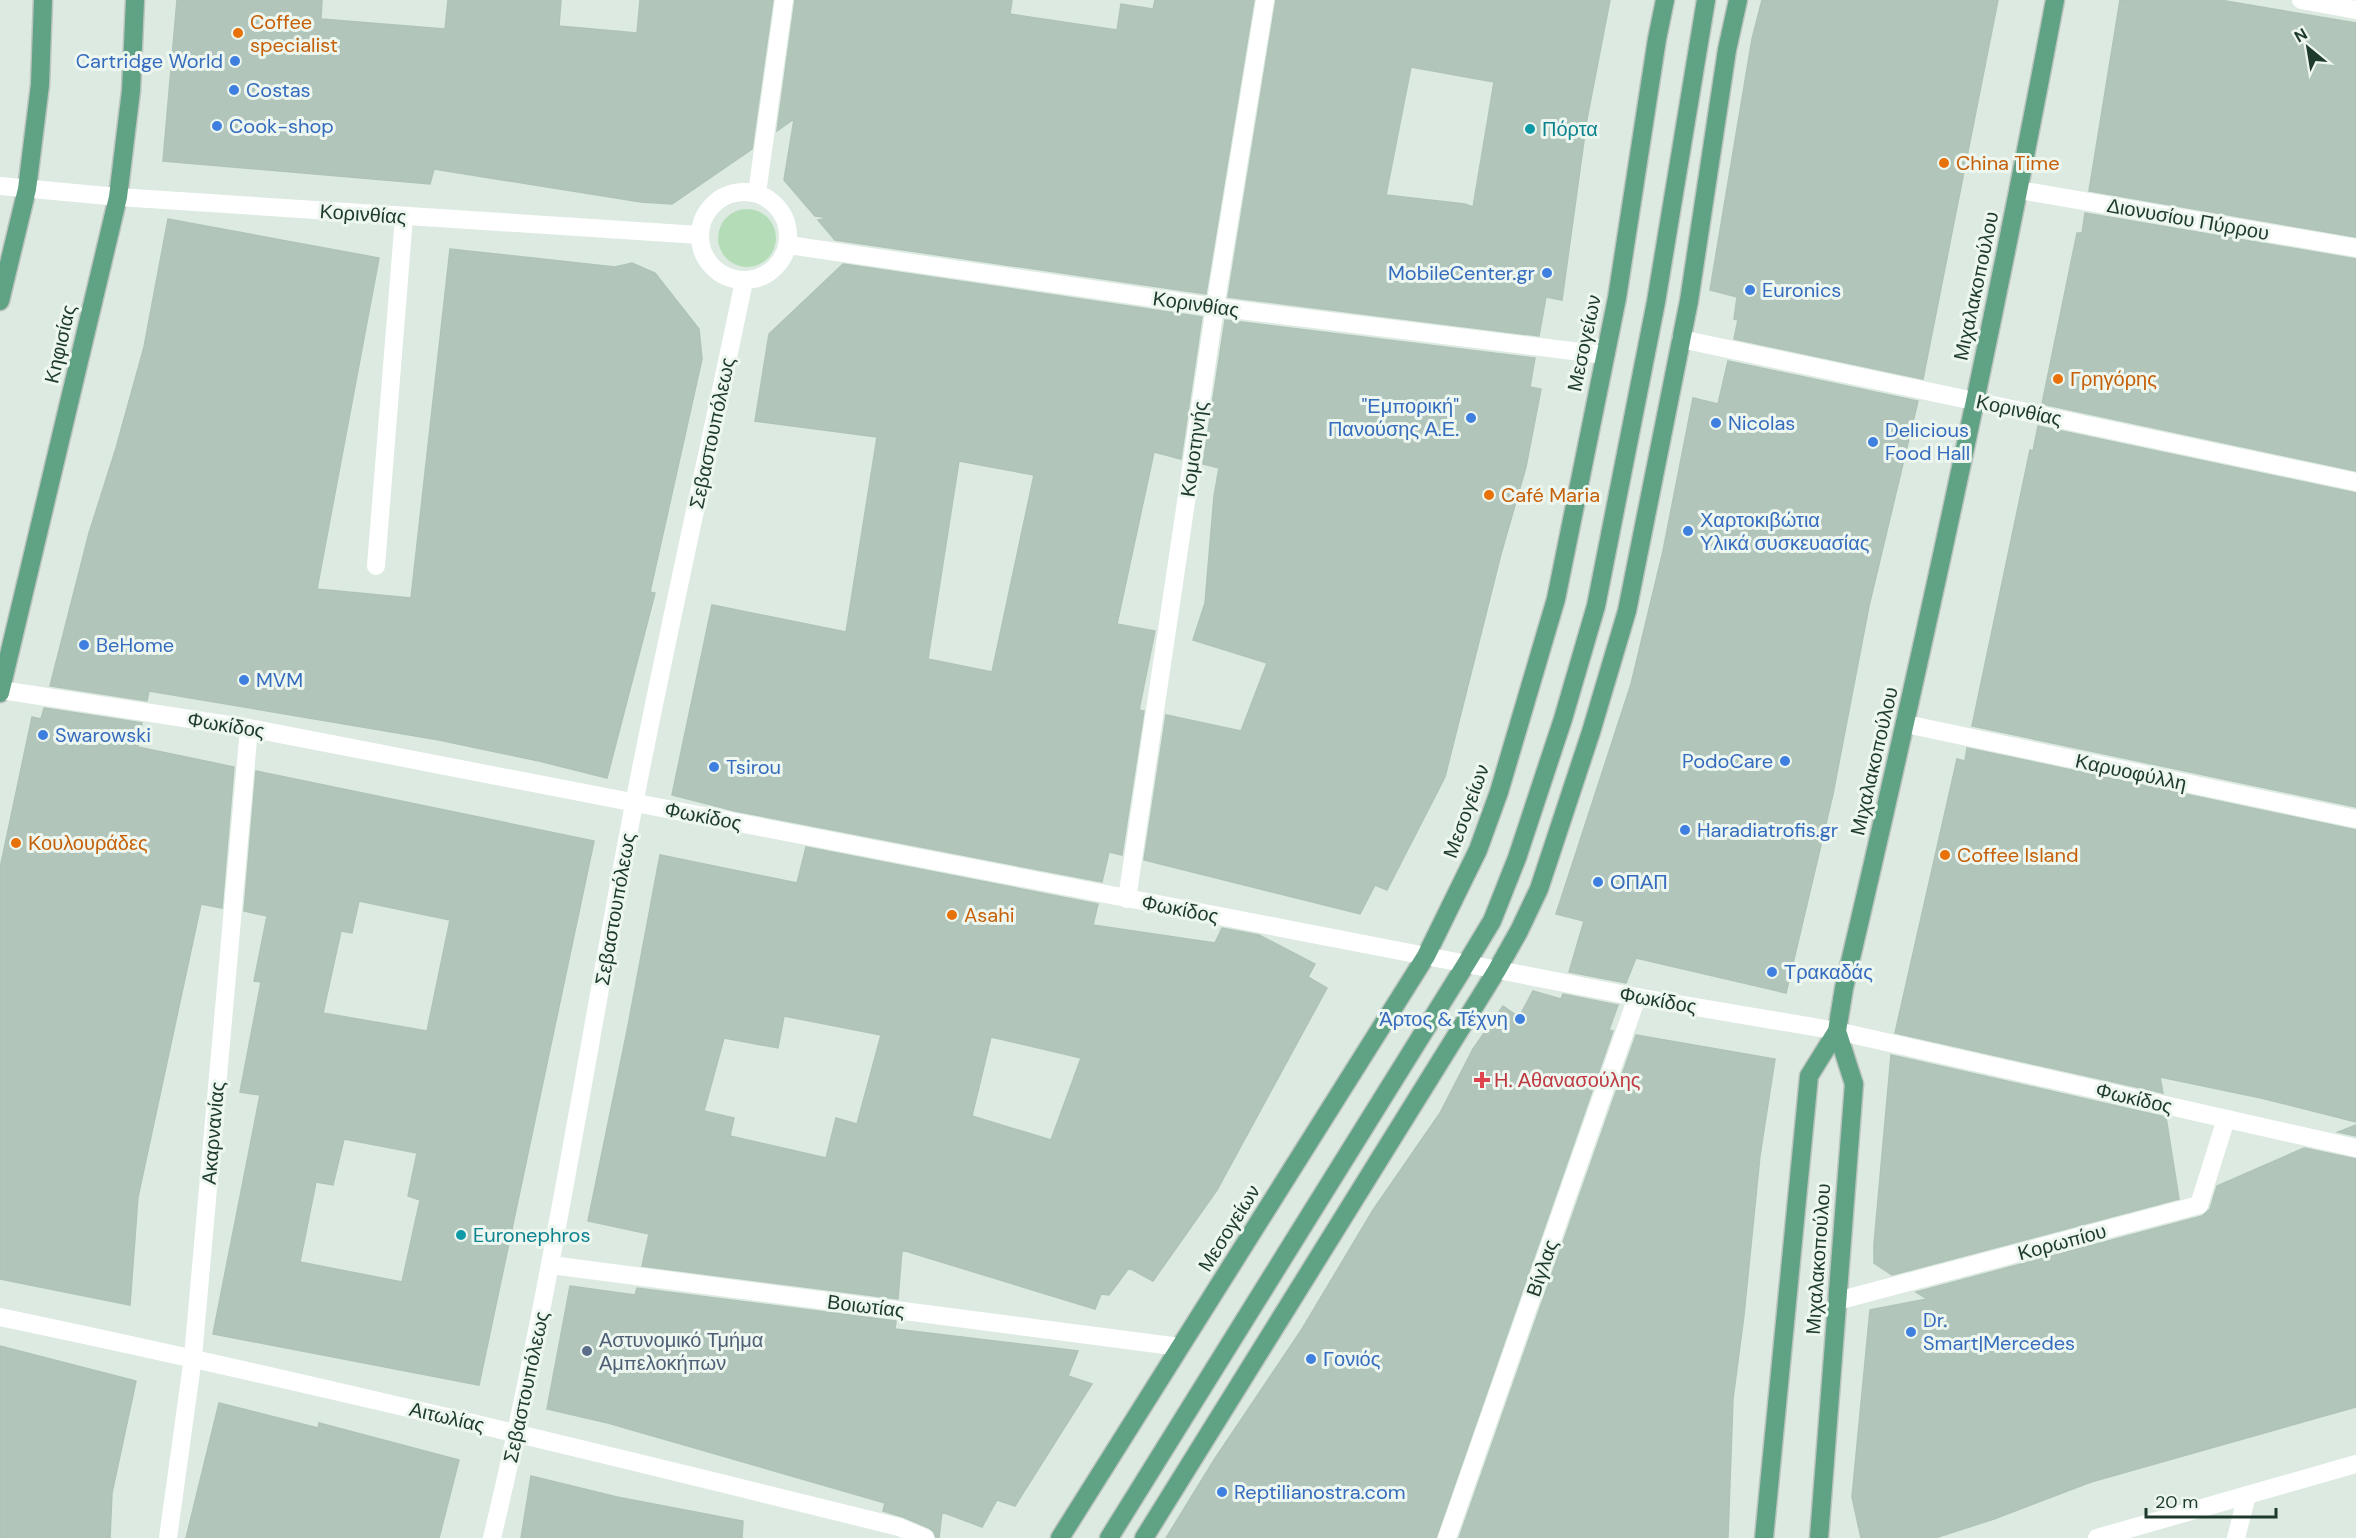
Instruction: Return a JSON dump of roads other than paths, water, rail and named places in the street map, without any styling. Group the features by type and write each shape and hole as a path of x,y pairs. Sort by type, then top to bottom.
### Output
{"main road":[{"path":"0,302 27,189 40,85 44,0"},
{"name":"Κηφισίας","path":"0,692 118,197 131,90 135,0"},
{"name":"Μεσογείων","path":"1060,1538 1426,956 1478,850 1499,792 1556,599 1617,298 1656,39 1665,0"},
{"path":"1109,1538 1492,921 1518,858 1560,729 1596,606 1656,302 1706,0"},
{"path":"1144,1538 1497,970 1520,931 1539,889 1591,732 1627,611 1689,301 1727,50 1738,0"},
{"name":"Μιχαλακοπούλου","path":"1820,1538 1854,1084 1837,1031 1844,988 1906,724 1975,401 2019,190 2055,0"},
{"path":"1764,1538 1809,1076 1837,1031"}],"street":[{"path":"757,193 784,0"},
{"name":"Κομοτηνής","path":"1127,899 1215,307 1265,0"},
{"path":"2301,0 2356,10"},
{"name":"Κορινθίας","path":"0,186 118,197 699,235"},
{"name":"Διονυσίου Πύρρου","path":"2019,190 2356,248"},
{"path":"736,192 757,193 772,201 783,213 789,229 788,245 782,259 772,271 759,278 744,281 730,279 717,272 707,262 701,249 699,235 704,216 718,200 736,192"},
{"path":"376,566 404,217"},
{"name":"Κορινθίας","path":"788,245 1215,307 1605,355"},
{"name":"Σεβαστουπόλεως","path":"492,1538 517,1433 551,1265 634,803 744,281"},
{"name":"Κορινθίας","path":"1681,339 2356,482"},
{"name":"Φωκίδος","path":"0,692 249,728 1636,997 1837,1031 2356,1148"},
{"name":"Καρυοφύλλη","path":"1906,724 2356,819"},
{"name":"Ακαρνανίας","path":"168,1538 192,1357 249,728"},
{"name":"Βίγλας","path":"1447,1538 1636,997"},
{"name":"Κορωπίου","path":"1837,1301 2199,1205 2226,1119"},
{"name":"Βοιωτίας","path":"551,1265 1180,1347"},
{"name":"Αιτωλίας","path":"0,1317 192,1357 517,1433 898,1527 925,1538"},
{"path":"2097,1538 2356,1464"},
{"path":"2236,1538 2247,1495"}],"place":[{"name":"Coffee specialist","path":"238,33"},
{"name":"Cartridge World","path":"235,61"},
{"name":"Costas","path":"234,90"},
{"name":"Cook-shop","path":"217,126"},
{"name":"Πόρτα","path":"1530,129"},
{"name":"China Time","path":"1944,163"},
{"name":"MobileCenter.gr","path":"1547,273"},
{"name":"Euronics","path":"1750,290"},
{"name":"Γρηγόρης","path":"2058,379"},
{"name":"\"Εμπορική\" Πανούσης Α.Ε.","path":"1471,418"},
{"name":"Nicolas","path":"1716,423"},
{"name":"Delicious Food Hall","path":"1873,442"},
{"name":"Café Maria","path":"1489,495"},
{"name":"Χαρτοκιβώτια Υλικά συσκευασίας","path":"1688,531"},
{"name":"BeHome","path":"84,645"},
{"name":"MVM","path":"244,680"},
{"name":"Swarowski","path":"43,735"},
{"name":"PodoCare","path":"1785,761"},
{"name":"Tsirou","path":"714,767"},
{"name":"Haradiatrofis.gr","path":"1685,830"},
{"name":"Κουλουράδες","path":"16,843"},
{"name":"Coffee Island","path":"1945,855"},
{"name":"ΟΠΑΠ","path":"1598,882"},
{"name":"Asahi","path":"952,915"},
{"name":"Τρακαδάς","path":"1772,972"},
{"name":"Άρτος & Τέχνη","path":"1520,1019"},
{"name":"Η. Αθανασούλης","path":"1482,1080"},
{"name":"Euronephros","path":"461,1235"},
{"name":"Dr. Smart|Mercedes","path":"1911,1332"},
{"name":"Αστυνομικό Τμήμα Αμπελοκήπων","path":"587,1351"},
{"name":"Γονιός","path":"1311,1359"},
{"name":"Reptilianostra.com","path":"1222,1492"}]}
